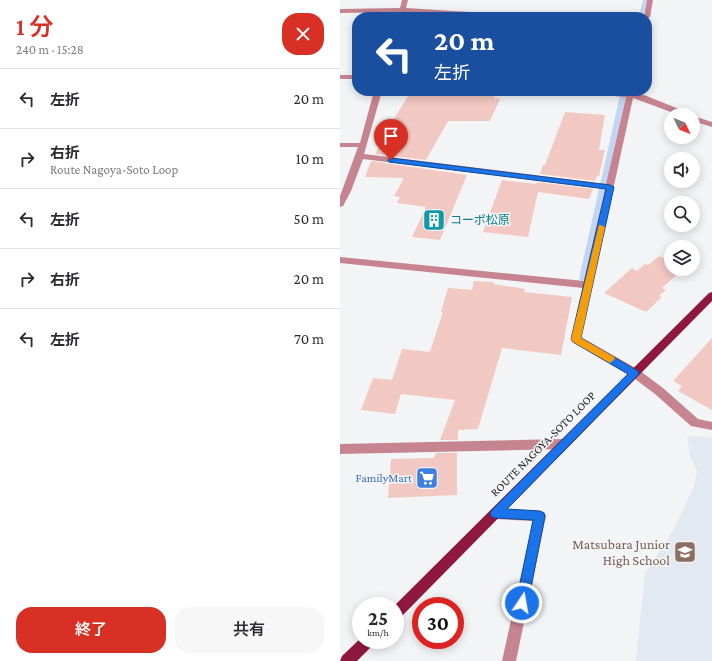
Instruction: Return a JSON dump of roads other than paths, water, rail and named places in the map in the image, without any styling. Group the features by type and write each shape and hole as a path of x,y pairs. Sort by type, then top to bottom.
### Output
{"main road":[{"name":"ROUTE NAGOYA-SOTO LOOP","path":"404,605 712,295"},
{"path":"347,661 359,649"}],"street":[{"path":"404,10 405,0"},
{"path":"648,12 650,0"},
{"path":"340,11 404,10 437,12"},
{"path":"340,77 352,77"},
{"path":"340,204 360,156 361,145 376,96"},
{"path":"630,96 576,339 659,391 695,423 712,426"},
{"path":"638,96 668,108"},
{"path":"700,121 712,125"},
{"path":"340,145 361,145"},
{"path":"360,156 610,187"},
{"path":"340,260 589,285"},
{"path":"340,449 563,444"},
{"path":"496,514 540,516 510,661"}],"waterway":[{"path":"642,12 645,0"},
{"path":"582,279 623,96"}],"place":[{"name":"コーポ松原","path":"434,220"},
{"name":"FamilyMart","path":"427,478"},
{"name":"Matsubara Junior High School","path":"685,552"}]}
